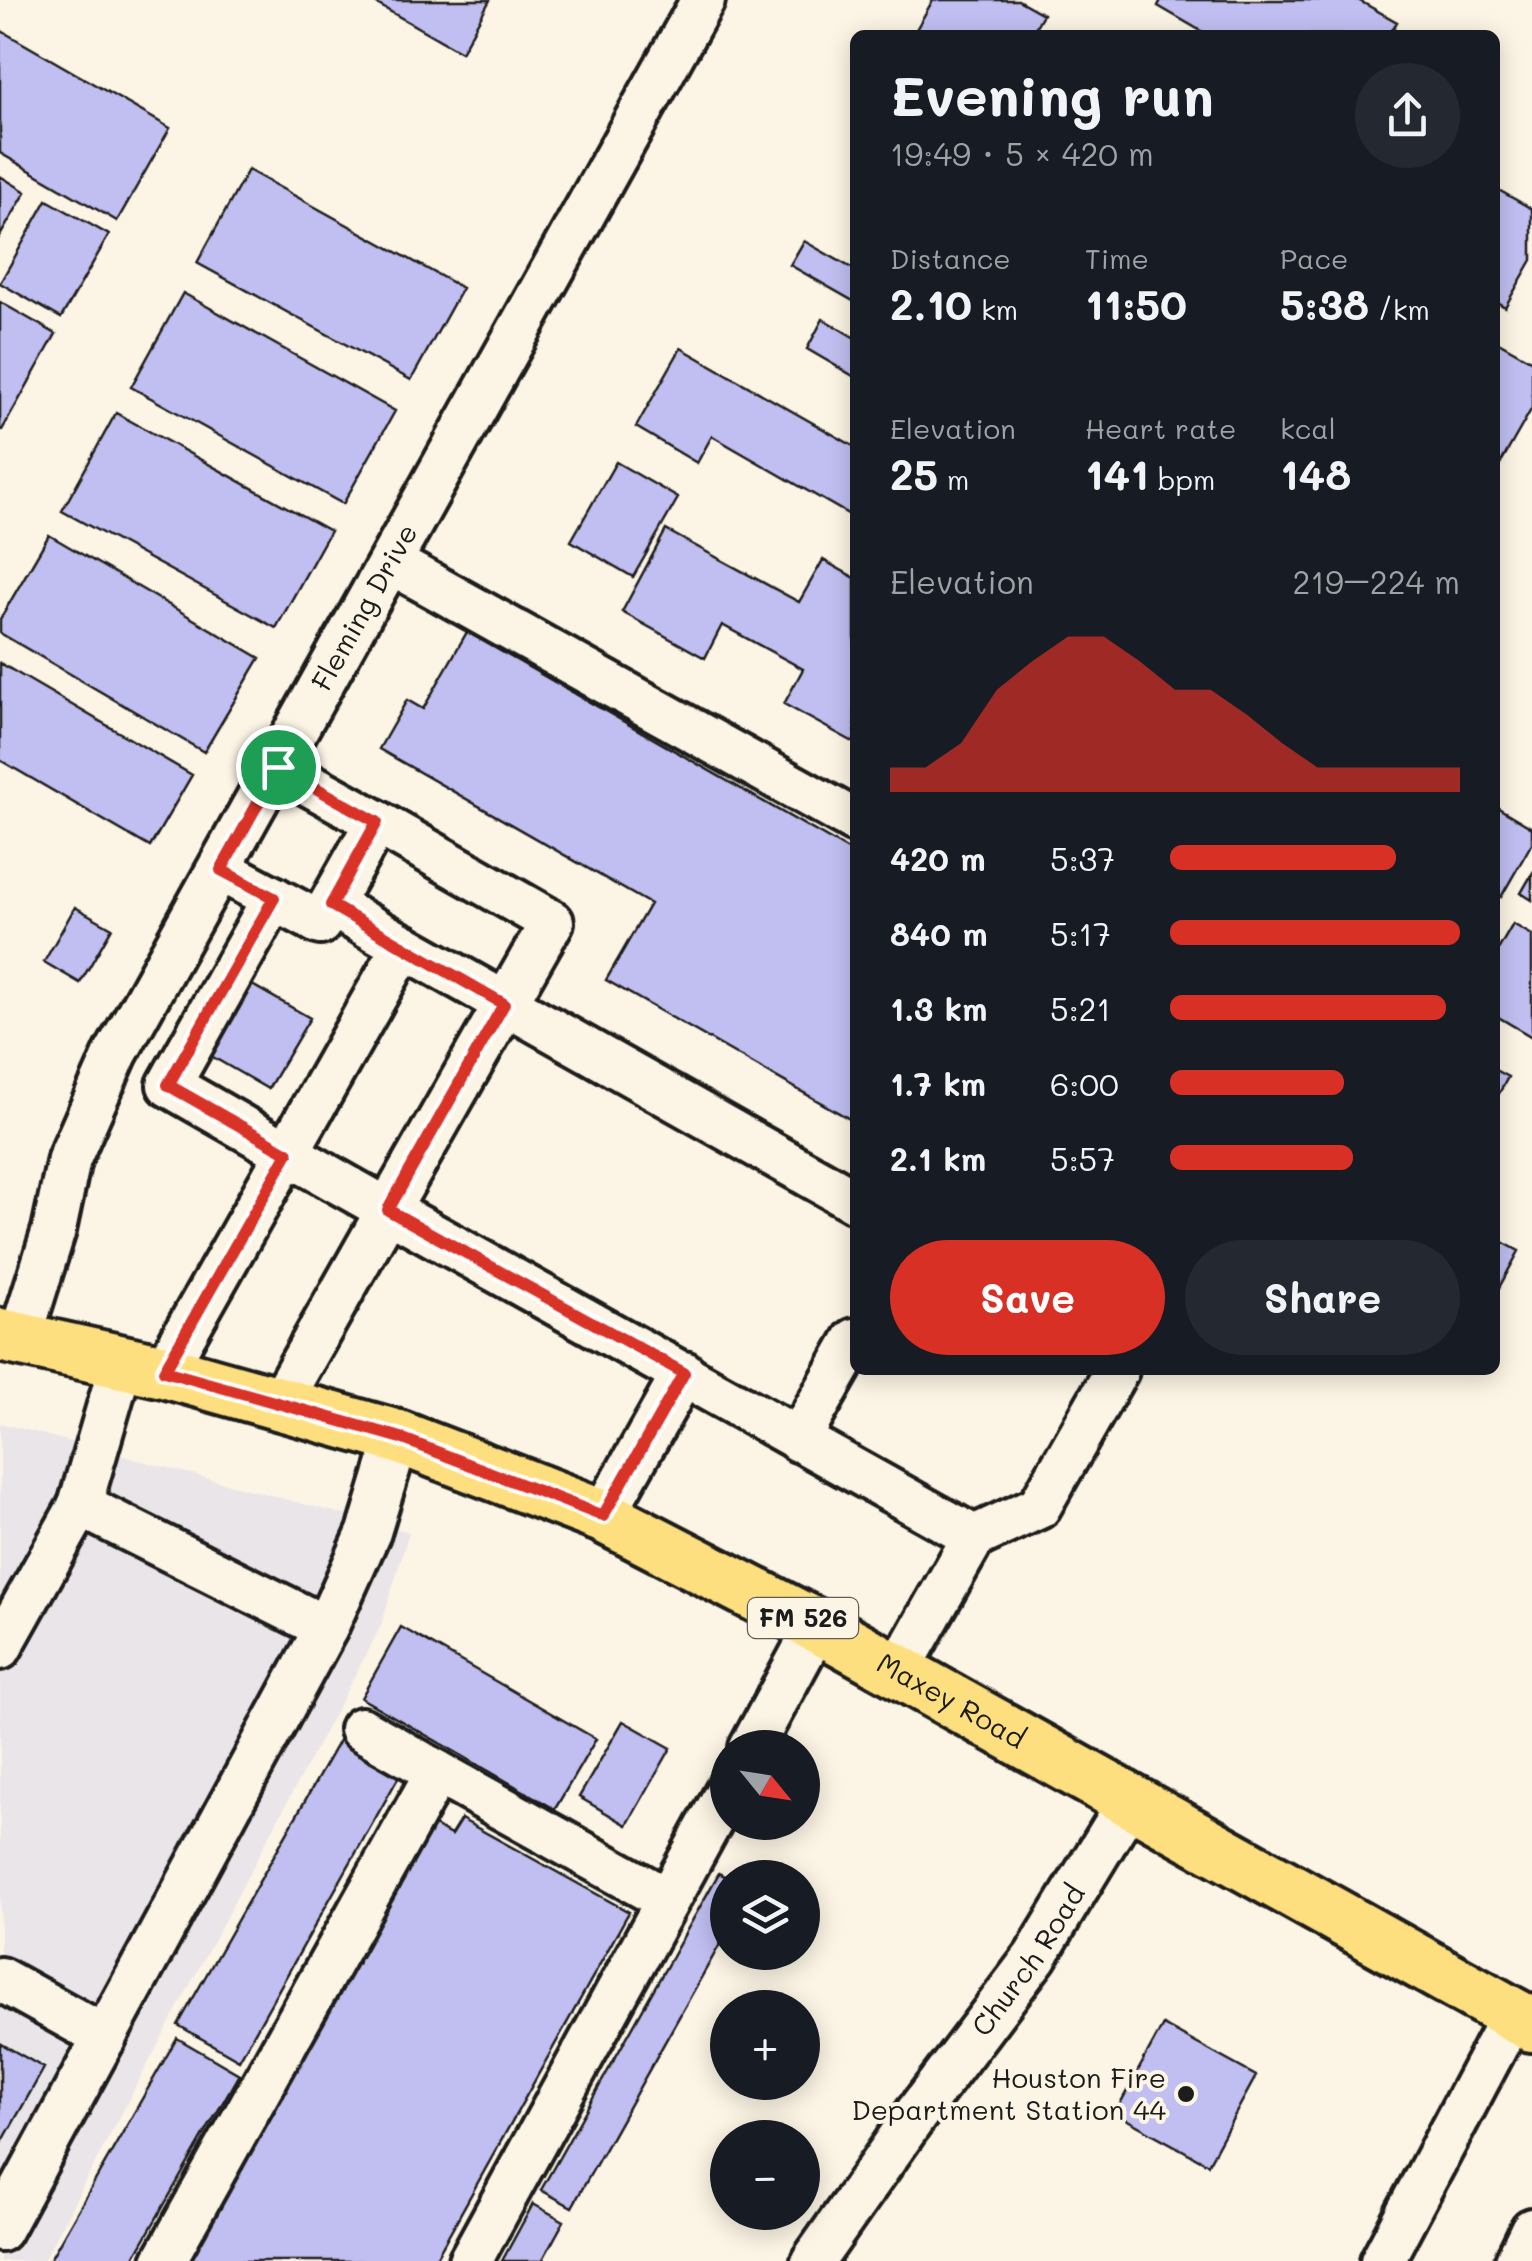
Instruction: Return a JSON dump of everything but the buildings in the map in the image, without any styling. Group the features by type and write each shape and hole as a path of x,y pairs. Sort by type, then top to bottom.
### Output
{"main road":[{"name":"Maxey Road","path":"10,1336 143,1366 398,1437 603,1516 817,1626 1522,2020"}],"street":[{"name":"Fleming Drive","path":"10,1336 54,1230 69,1159 116,1053 703,0"},
{"path":"392,563 850,818"},
{"path":"278,767 552,922 279,1403"},
{"path":"221,870 320,923 377,822"},
{"path":"274,898 168,1085 974,1537"},
{"path":"331,905 850,1198"},
{"path":"0,1648 80,1505 143,1366 288,1153 404,946"},
{"path":"798,1440 850,1349"},
{"path":"603,1516 684,1373"},
{"path":"898,1671 974,1537 1040,1507 1114,1375"},
{"path":"0,2230 326,1628 368,1532 398,1437"},
{"path":"80,1505 326,1628"},
{"path":"761,1730 817,1626"},
{"path":"361,1728 667,1900"},
{"path":"164,2261 438,1772"},
{"name":"Church Road","path":"814,2261 916,2112 1035,1957 1131,1799"},
{"path":"470,2261 710,1822"},
{"path":"0,1978 104,2037"},
{"path":"1382,2261 1522,2020"},
{"path":"1517,2261 1532,2230"}],"shaded area":[{"path":"0,1423 409,1532 381,1626 43,2261 0,2261"}],"place":[{"name":"Houston Fire Department Station 44","path":"1186,2094"}],"route":[{"path":"278,767 377,822 331,905 504,1004 388,1210 684,1373 603,1516 398,1437 164,1371 288,1153 168,1085 274,898 221,870 278,767"}]}
